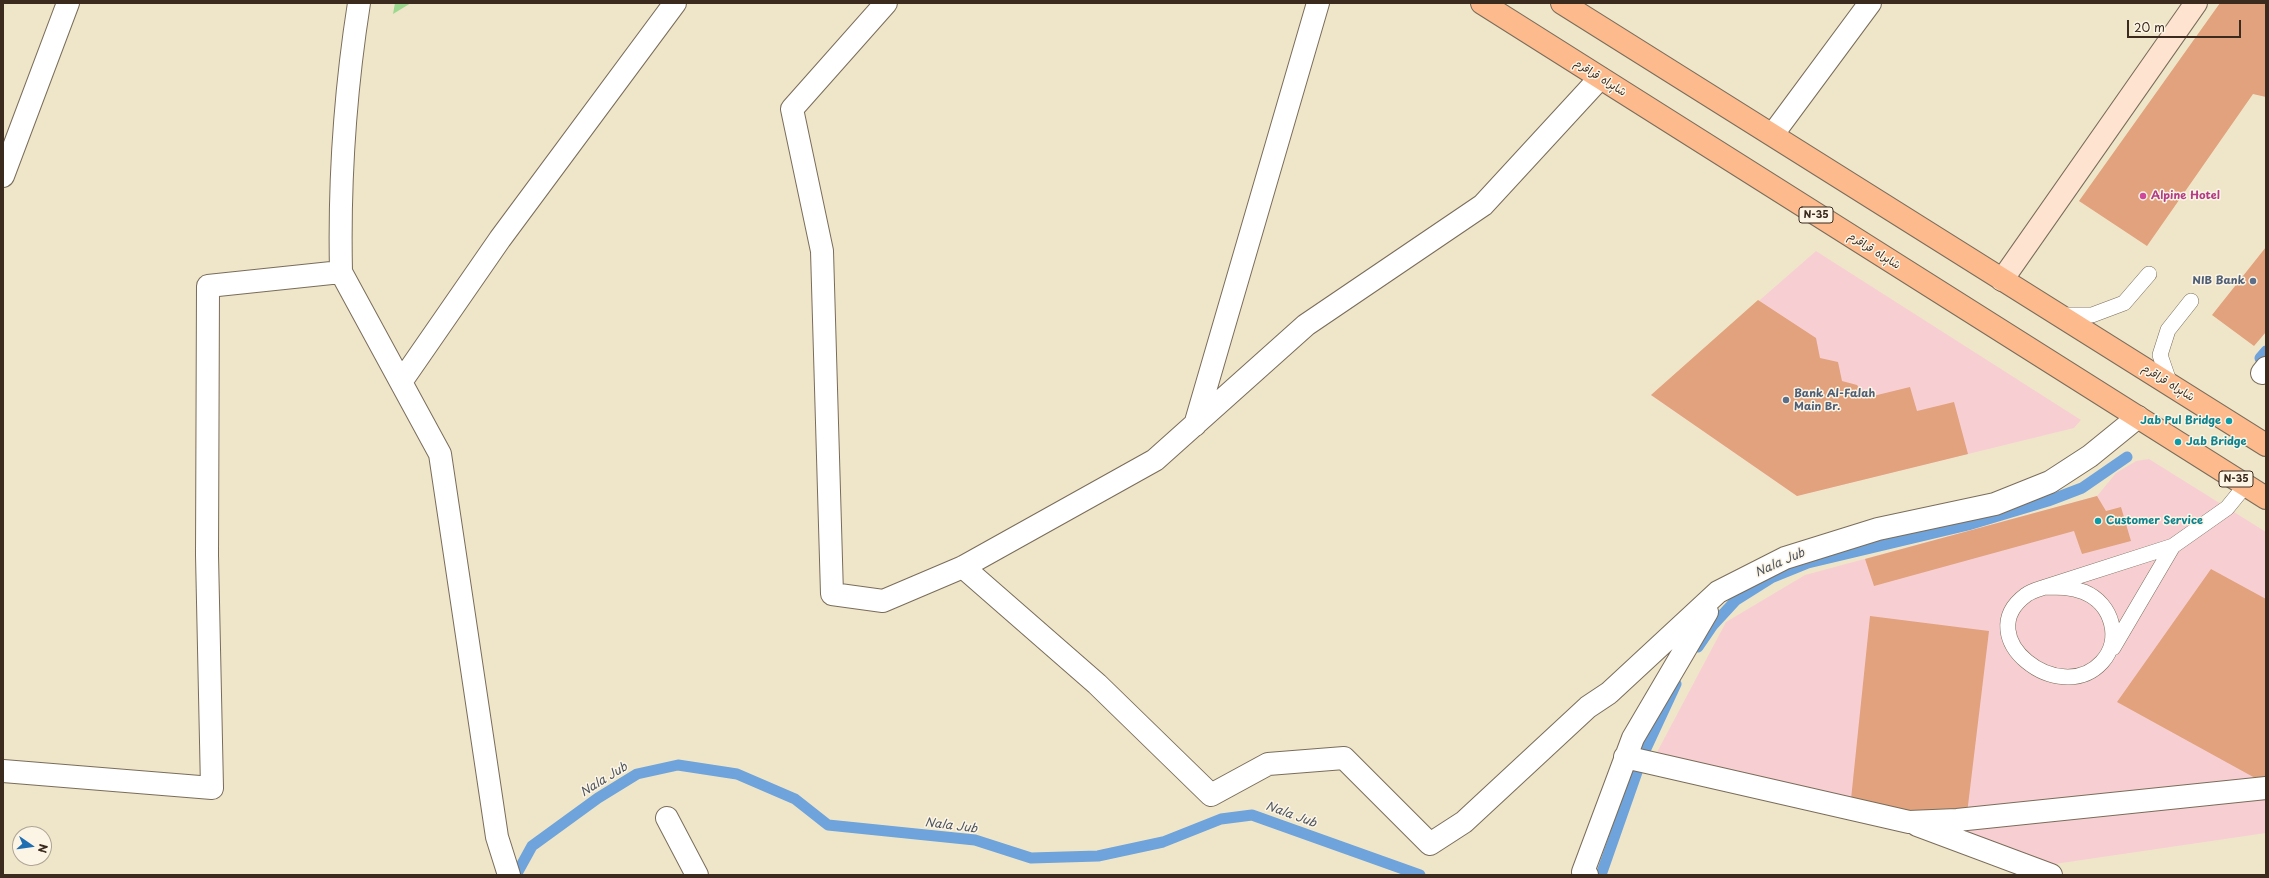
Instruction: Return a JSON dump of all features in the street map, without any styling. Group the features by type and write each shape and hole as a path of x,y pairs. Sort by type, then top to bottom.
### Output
{"highway":[{"name":"شاہراہ قراقرم","path":"1482,3 2266,498"},
{"name":"شاہراہ قراقرم","path":"1562,3 1773,134 2002,280 2263,443"}],"street":[{"path":"3,176 68,3"},
{"path":"359,3 349,66 340,219 341,272 440,454 497,837 509,875"},
{"path":"401,382 500,239 675,3"},
{"path":"886,3 792,109 822,251 832,594 883,600 963,567 1155,460 1306,325 1483,205 1600,78"},
{"path":"1195,425 1318,3"},
{"path":"1773,134 1870,3"},
{"path":"2002,280 2196,3"},
{"path":"3,771 212,788 207,556 208,286 341,272"},
{"path":"963,567 1097,684 1211,795 1268,764 1344,758 1430,844 1464,822 1588,707 1609,693 1718,592 1785,558 1878,529 1995,504 2050,482 2145,421"},
{"path":"1587,875 1583,872 1633,738 1718,592"},
{"path":"1625,757 1909,822 2051,875"},
{"path":"1909,822 1957,820 2266,788"},
{"path":"667,818 697,875"}],"lane":[{"path":"2060,315 2092,315 2124,303 2149,274"},
{"path":"2170,384 2160,355 2168,330 2191,301"},
{"path":"2173,546 2110,653 2098,666 2082,674 2063,676 2044,673 2025,662 2012,645 2008,627 2012,609 2026,595 2045,587 2173,546 2227,508 2246,486"},
{"path":"2045,587 2065,587 2079,591 2085,593 2101,605 2111,620 2114,638 2110,653"}],"shaded area":[{"path":"1816,251 2081,420 2074,428 1797,496 1651,395"},
{"path":"2149,459 2266,532 2266,833 2041,866 1647,771 1726,622 1805,575 2097,496 2116,473 2136,461"}],"green space":[{"path":"395,3 411,3 393,14"}],"building":[{"path":"2220,3 2266,3 2266,97 2253,94 2147,246 2079,201"},
{"name":"NIB Bank","path":"2266,247 2266,332 2254,346 2212,315"},
{"name":"Bank Al-Falah Main Br.","path":"1758,300 1816,338 1820,358 1838,362 1842,381 1857,385 1865,398 1910,387 1917,411 1954,402 1968,454 1797,496 1651,395"},
{"path":"2097,496 2106,511 2121,507 2131,541 2082,554 2074,531 1874,586 1865,559"},
{"path":"2211,569 2266,599 2266,784 2117,702"},
{"path":"1870,616 1989,631 1966,822 1850,809"}],"waterway":[{"name":"Nala Jub","path":"2260,358 2266,351"},
{"name":"Nala Jub","path":"1698,647 1713,625 1736,600 1771,578 1808,563 1968,525 2048,501 2082,488 2127,457"},
{"name":"Nala Jub","path":"1601,875 1643,755 1676,684"},
{"name":"Nala Jub","path":"516,875 532,846 598,798 637,774 678,765 737,774 795,799 828,825 975,840 1031,858 1098,856 1163,842 1221,819 1252,815 1420,875"}],"place":[{"name":"Alpine Hotel","path":"2143,196"},
{"name":"NIB Bank","path":"2253,281"},
{"name":"Bank Al-Falah Main Br.","path":"1786,400"},
{"name":"Jab Pul Bridge","path":"2229,421"},
{"name":"Jab Bridge","path":"2178,442"},
{"name":"Customer Service","path":"2098,521"}]}
